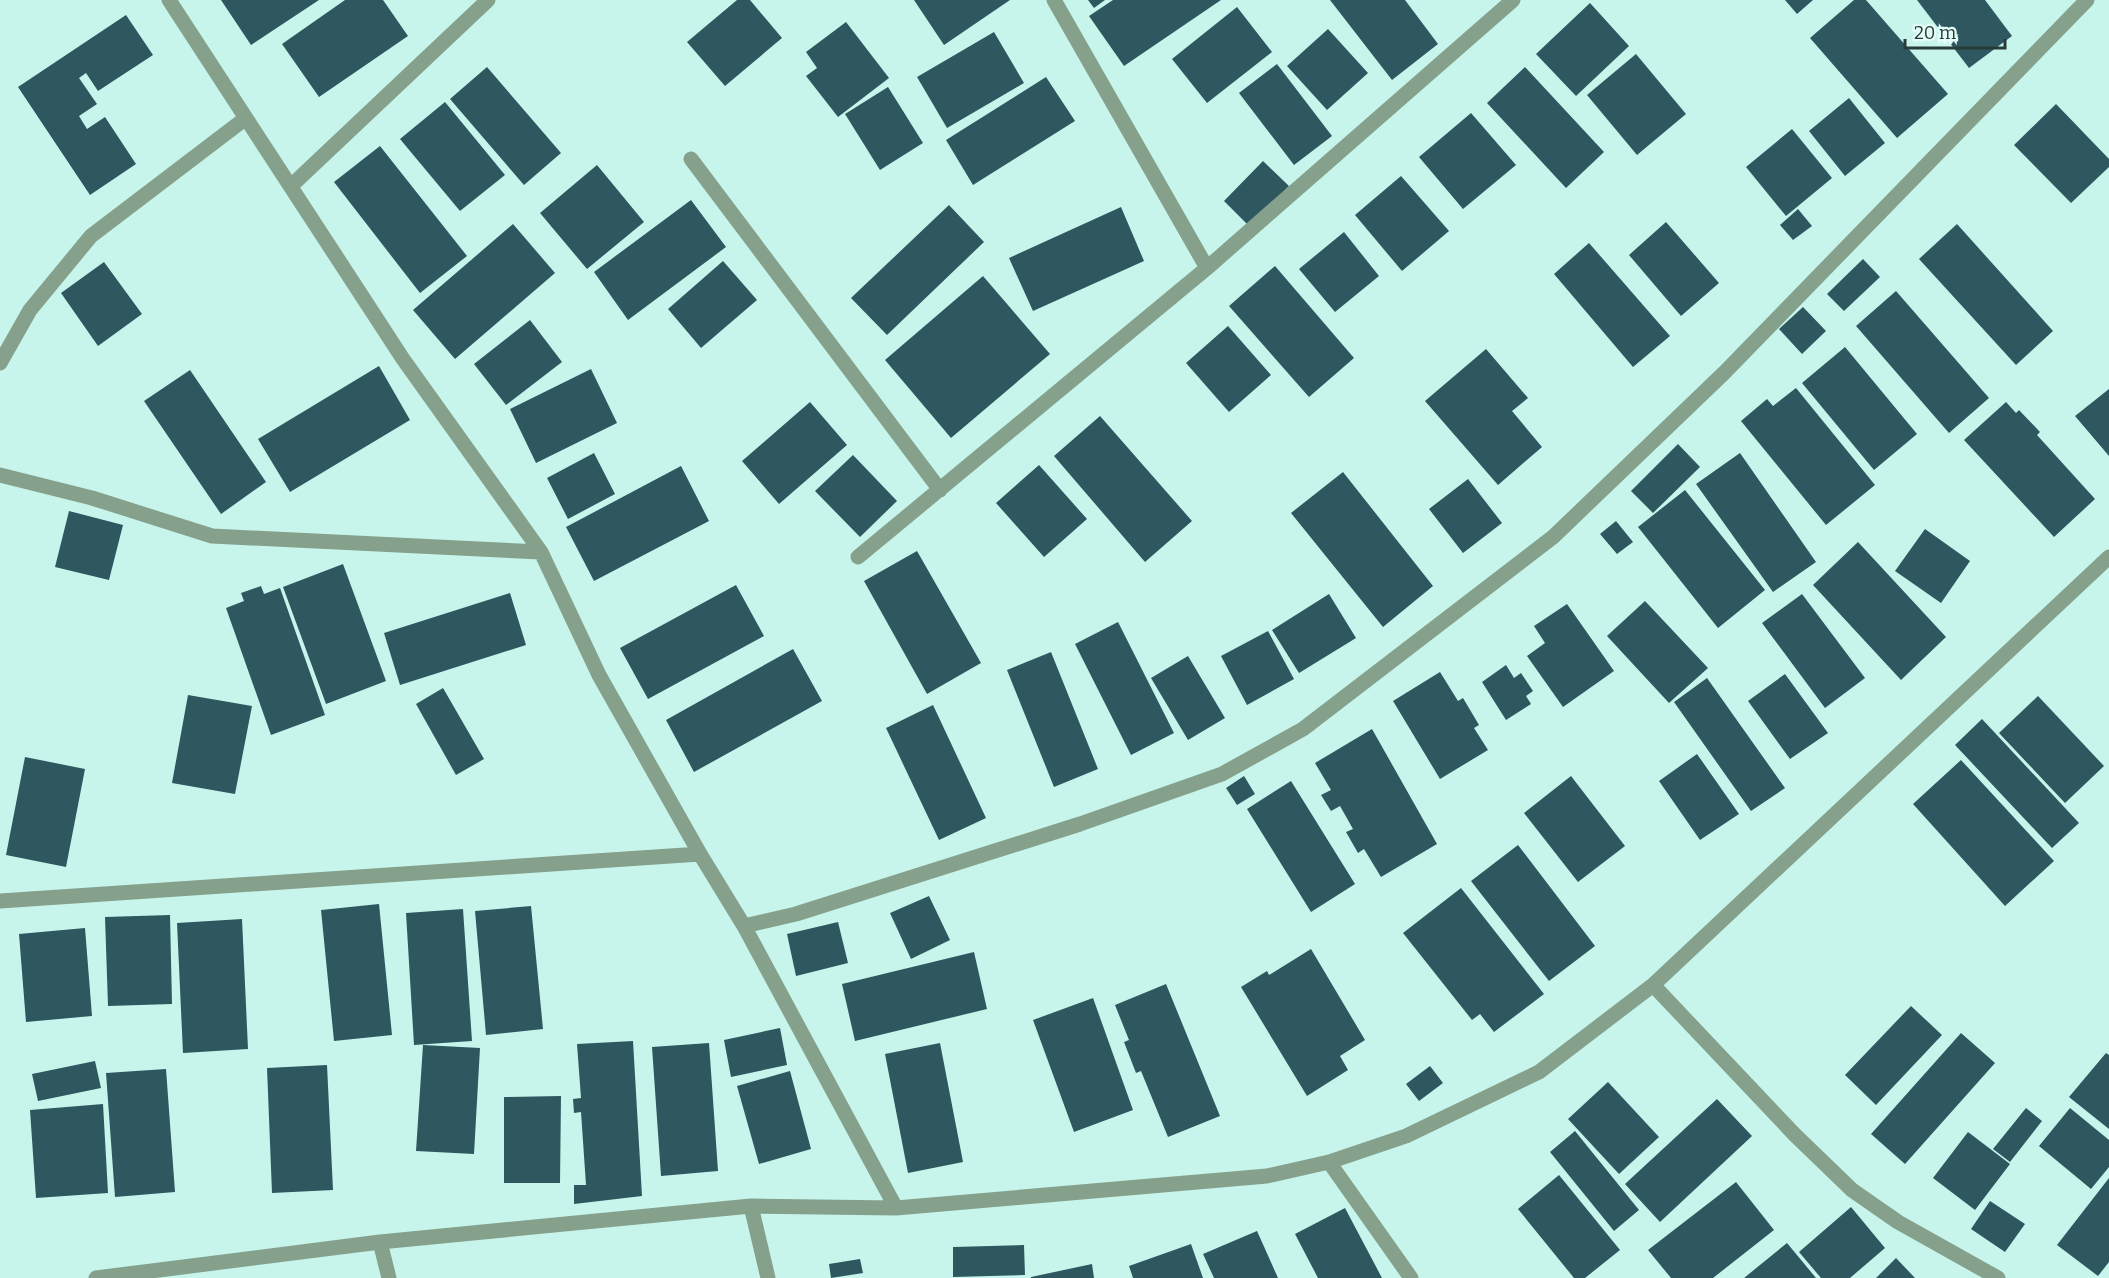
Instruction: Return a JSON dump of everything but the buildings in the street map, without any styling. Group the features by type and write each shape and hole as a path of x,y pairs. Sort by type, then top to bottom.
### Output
{"street":[{"path":"169,0 403,359 541,552 599,675 700,854 744,926 896,1208"},
{"path":"291,186 488,0"},
{"path":"1054,0 1207,268"},
{"path":"858,557 1207,268 1513,0"},
{"path":"744,926 796,914 1101,817 1222,774 1303,729 1553,537 1724,373 2087,0"},
{"path":"0,363 30,310 91,236 246,118"},
{"path":"692,159 940,490"},
{"path":"0,475 92,498 212,536 541,552"},
{"path":"96,1278 380,1242 751,1206 896,1208 1267,1176 1329,1162 1406,1136 1539,1072 1653,985 2109,557"},
{"path":"0,902 700,854"},
{"path":"1653,985 1795,1135 1851,1190 1898,1222 1998,1278"},
{"path":"1329,1162 1411,1278"},
{"path":"751,1206 768,1278"},
{"path":"380,1242 389,1278"}]}
